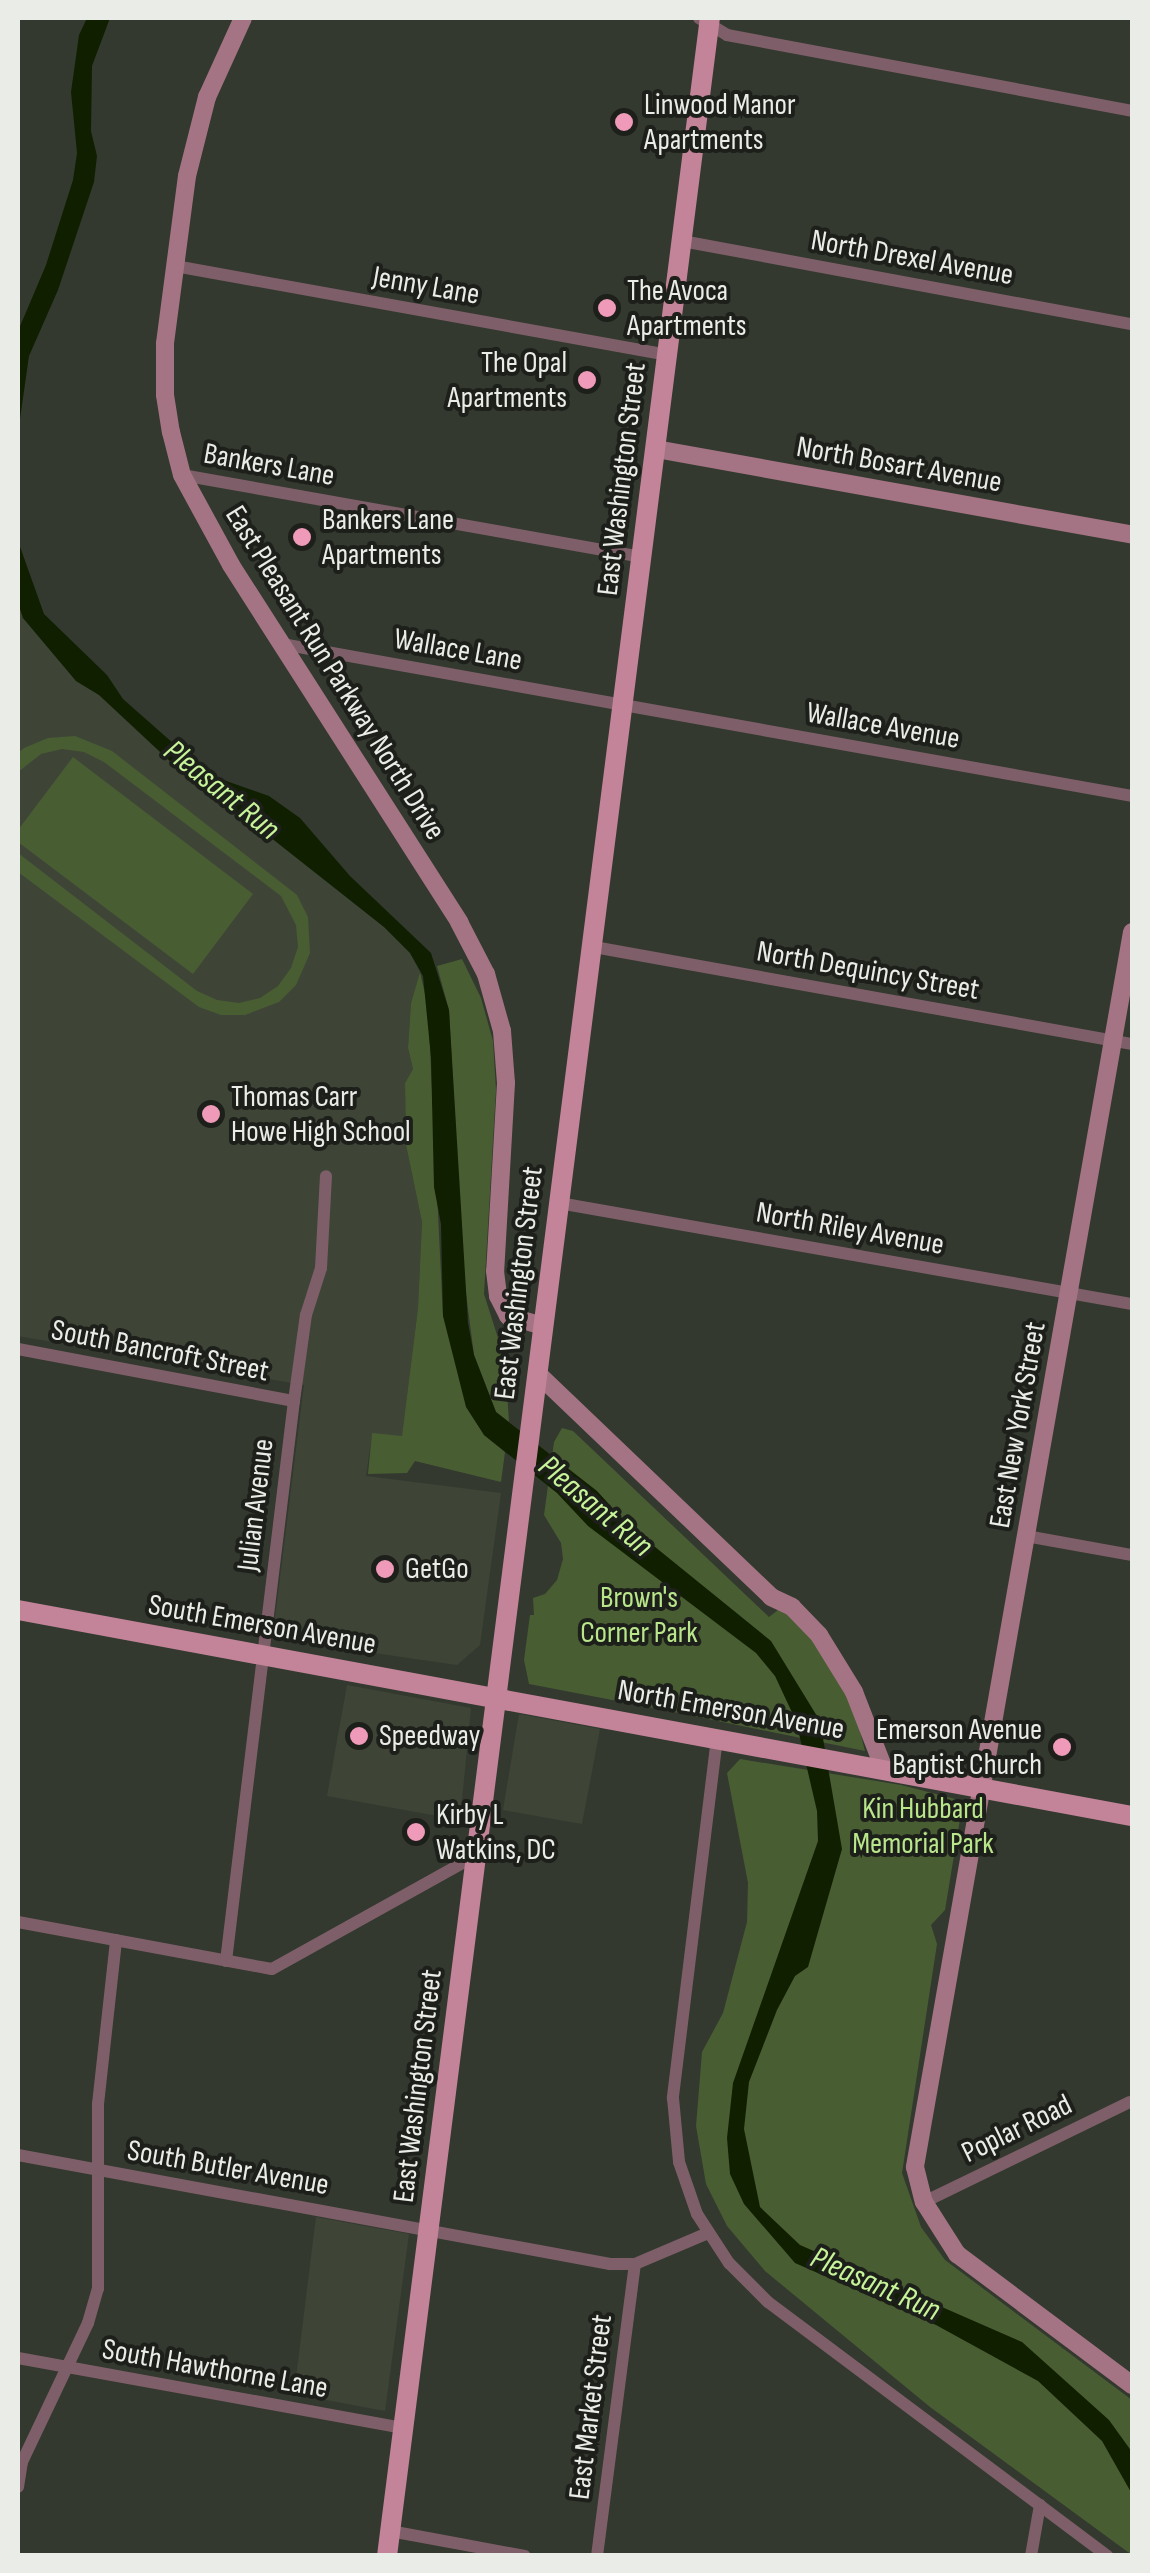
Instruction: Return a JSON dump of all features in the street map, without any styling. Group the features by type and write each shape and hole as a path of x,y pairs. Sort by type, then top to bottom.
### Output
{"main road":[{"name":"East Washington Street","path":"387,2556 625,706 706,20"},
{"name":"South Emerson Avenue","path":"18,1610 496,1698"},
{"name":"North Emerson Avenue","path":"496,1698 1132,1816"}],"street":[{"name":"East Pleasant Run Parkway North Drive","path":"243,18 198,127 175,266 164,382 182,475 282,644 459,922 488,980 502,1031 506,1082 495,1271 498,1296 508,1316 544,1326"},
{"path":"706,20 727,35 1132,111"},
{"name":"North Drexel Avenue","path":"682,241 1132,324"},
{"name":"Jenny Lane","path":"175,266 668,355"},
{"name":"North Bosart Avenue","path":"656,448 1132,535"},
{"name":"Bankers Lane","path":"182,475 643,557"},
{"name":"Wallace Lane","path":"282,644 625,706"},
{"name":"Wallace Avenue","path":"625,706 1132,796"},
{"name":"East New York Street","path":"924,2202 915,2175 916,2145 1132,932"},
{"name":"North Dequincy Street","path":"594,947 1132,1044"},
{"name":"Julian Avenue","path":"226,1961 294,1401 306,1315 321,1268 326,1176"},
{"name":"North Riley Avenue","path":"560,1202 1132,1304"},
{"name":"South Bancroft Street","path":"18,1349 294,1401"},
{"path":"537,1373 771,1598 792,1607 819,1634 854,1692 884,1770"},
{"path":"1026,1536 1132,1555"},
{"path":"717,1738 673,2098 678,2162 688,2195 708,2233 741,2277 768,2302 1108,2556"},
{"path":"18,1922 272,1969 478,1855"},
{"path":"18,2486 22,2462 98,2289 99,2086 116,1940"},
{"path":"1131,2103 1132,2086"},
{"name":"Poplar Road","path":"924,2202 1131,2103"},
{"name":"South Butler Avenue","path":"18,2155 610,2264 635,2264"},
{"path":"924,2202 957,2254 1132,2385"},
{"path":"635,2264 708,2233"},
{"name":"East Market Street","path":"597,2556 635,2264"},
{"name":"South Hawthorne Lane","path":"18,2358 404,2428"},
{"path":"1031,2556 1040,2505"},
{"path":"390,2530 525,2556"}],"shaded area":[{"name":"Thomas Carr Howe High School","path":"18,603 23,618 76,681 99,695 199,789 265,833 384,927 410,953 420,972 411,1003 408,1048 413,1069 405,1083 406,1145 422,1222 418,1308 402,1437 372,1434 366,1476 501,1493 480,1645 457,1665 340,1648 342,1639 274,1626 304,1385 18,1336"},
{"path":"347,1685 471,1708 460,1820 327,1796"},
{"path":"519,1714 600,1729 582,1824 503,1810"},
{"path":"316,2217 409,2234 385,2411 294,2394"}],"green space":[{"path":"75,736 112,751 297,895 308,917 310,953 296,985 279,1002 245,1015 221,1015 199,1007 18,872 18,853 197,991 217,1000 239,1003 260,998 278,986 291,968 298,947 296,925 281,896 104,762 84,752 62,749 41,754 18,772 18,753 24,748 48,738"},
{"path":"73,757 253,894 193,974 18,842 18,830"},
{"path":"462,959 481,998 493,1041 496,1090 484,1294 505,1360 509,1422 496,1412 474,1355 463,1270 449,1010 437,966"},
{"path":"420,972 428,1007 443,1316 484,1435 505,1452 501,1482 415,1461 407,1473 368,1474 372,1433 402,1436 418,1308 422,1222 406,1145 405,1083 413,1069 408,1048 411,1003"},
{"name":"Brown's Corner Park","path":"562,1428 573,1431 769,1617 783,1606 800,1620 851,1696 865,1751 669,1711 662,1700 654,1708 529,1684 524,1660 530,1615 534,1615 533,1598 545,1594 557,1580 563,1559 561,1543 544,1515 554,1442"},
{"name":"Kin Hubbard Memorial Park","path":"740,1759 901,1785 963,1801 945,1910 931,1925 937,1944 902,2173 921,2227 945,2260 1132,2400 1132,2555 930,2407 765,2271 727,2226 706,2184 696,2126 702,2052 723,2013 747,1922 748,1883 727,1773"}],"water":[{"path":"87,18 110,18 92,66 91,131 97,156 94,182 58,290 29,356 18,433 18,331 46,265 73,180 77,153 71,92 79,35"},
{"name":"Pleasant Run","path":"18,541 44,614 107,675 123,699 215,777 269,796 300,818 350,876 431,953 449,1010 468,1323 474,1355 496,1412 597,1491 628,1525 771,1641 820,1721 842,1849 808,1967 795,1976 777,2010 749,2082 744,2129 760,2207 800,2245 1022,2342 1109,2420 1132,2452 1132,2494 1102,2441 1038,2381 936,2325 795,2263 744,2204 730,2174 727,2138 733,2083 818,1841 817,1811 796,1721 775,1676 756,1653 588,1526 557,1493 484,1435 466,1407 443,1316 441,1224 434,1187 431,1057 423,976 410,953 384,927 265,833 200,789 99,695 76,681 23,618 18,603"}],"place":[{"name":"Linwood Manor Apartments","path":"624,122"},
{"name":"The Avoca Apartments","path":"607,308"},
{"name":"The Opal Apartments","path":"587,380"},
{"name":"Bankers Lane Apartments","path":"302,537"},
{"name":"Thomas Carr Howe High School","path":"211,1114"},
{"name":"GetGo","path":"385,1569"},
{"name":"Speedway","path":"359,1736"},
{"name":"Emerson Avenue Baptist Church","path":"1062,1747"},
{"name":"Kirby L Watkins, DC","path":"416,1832"}]}
